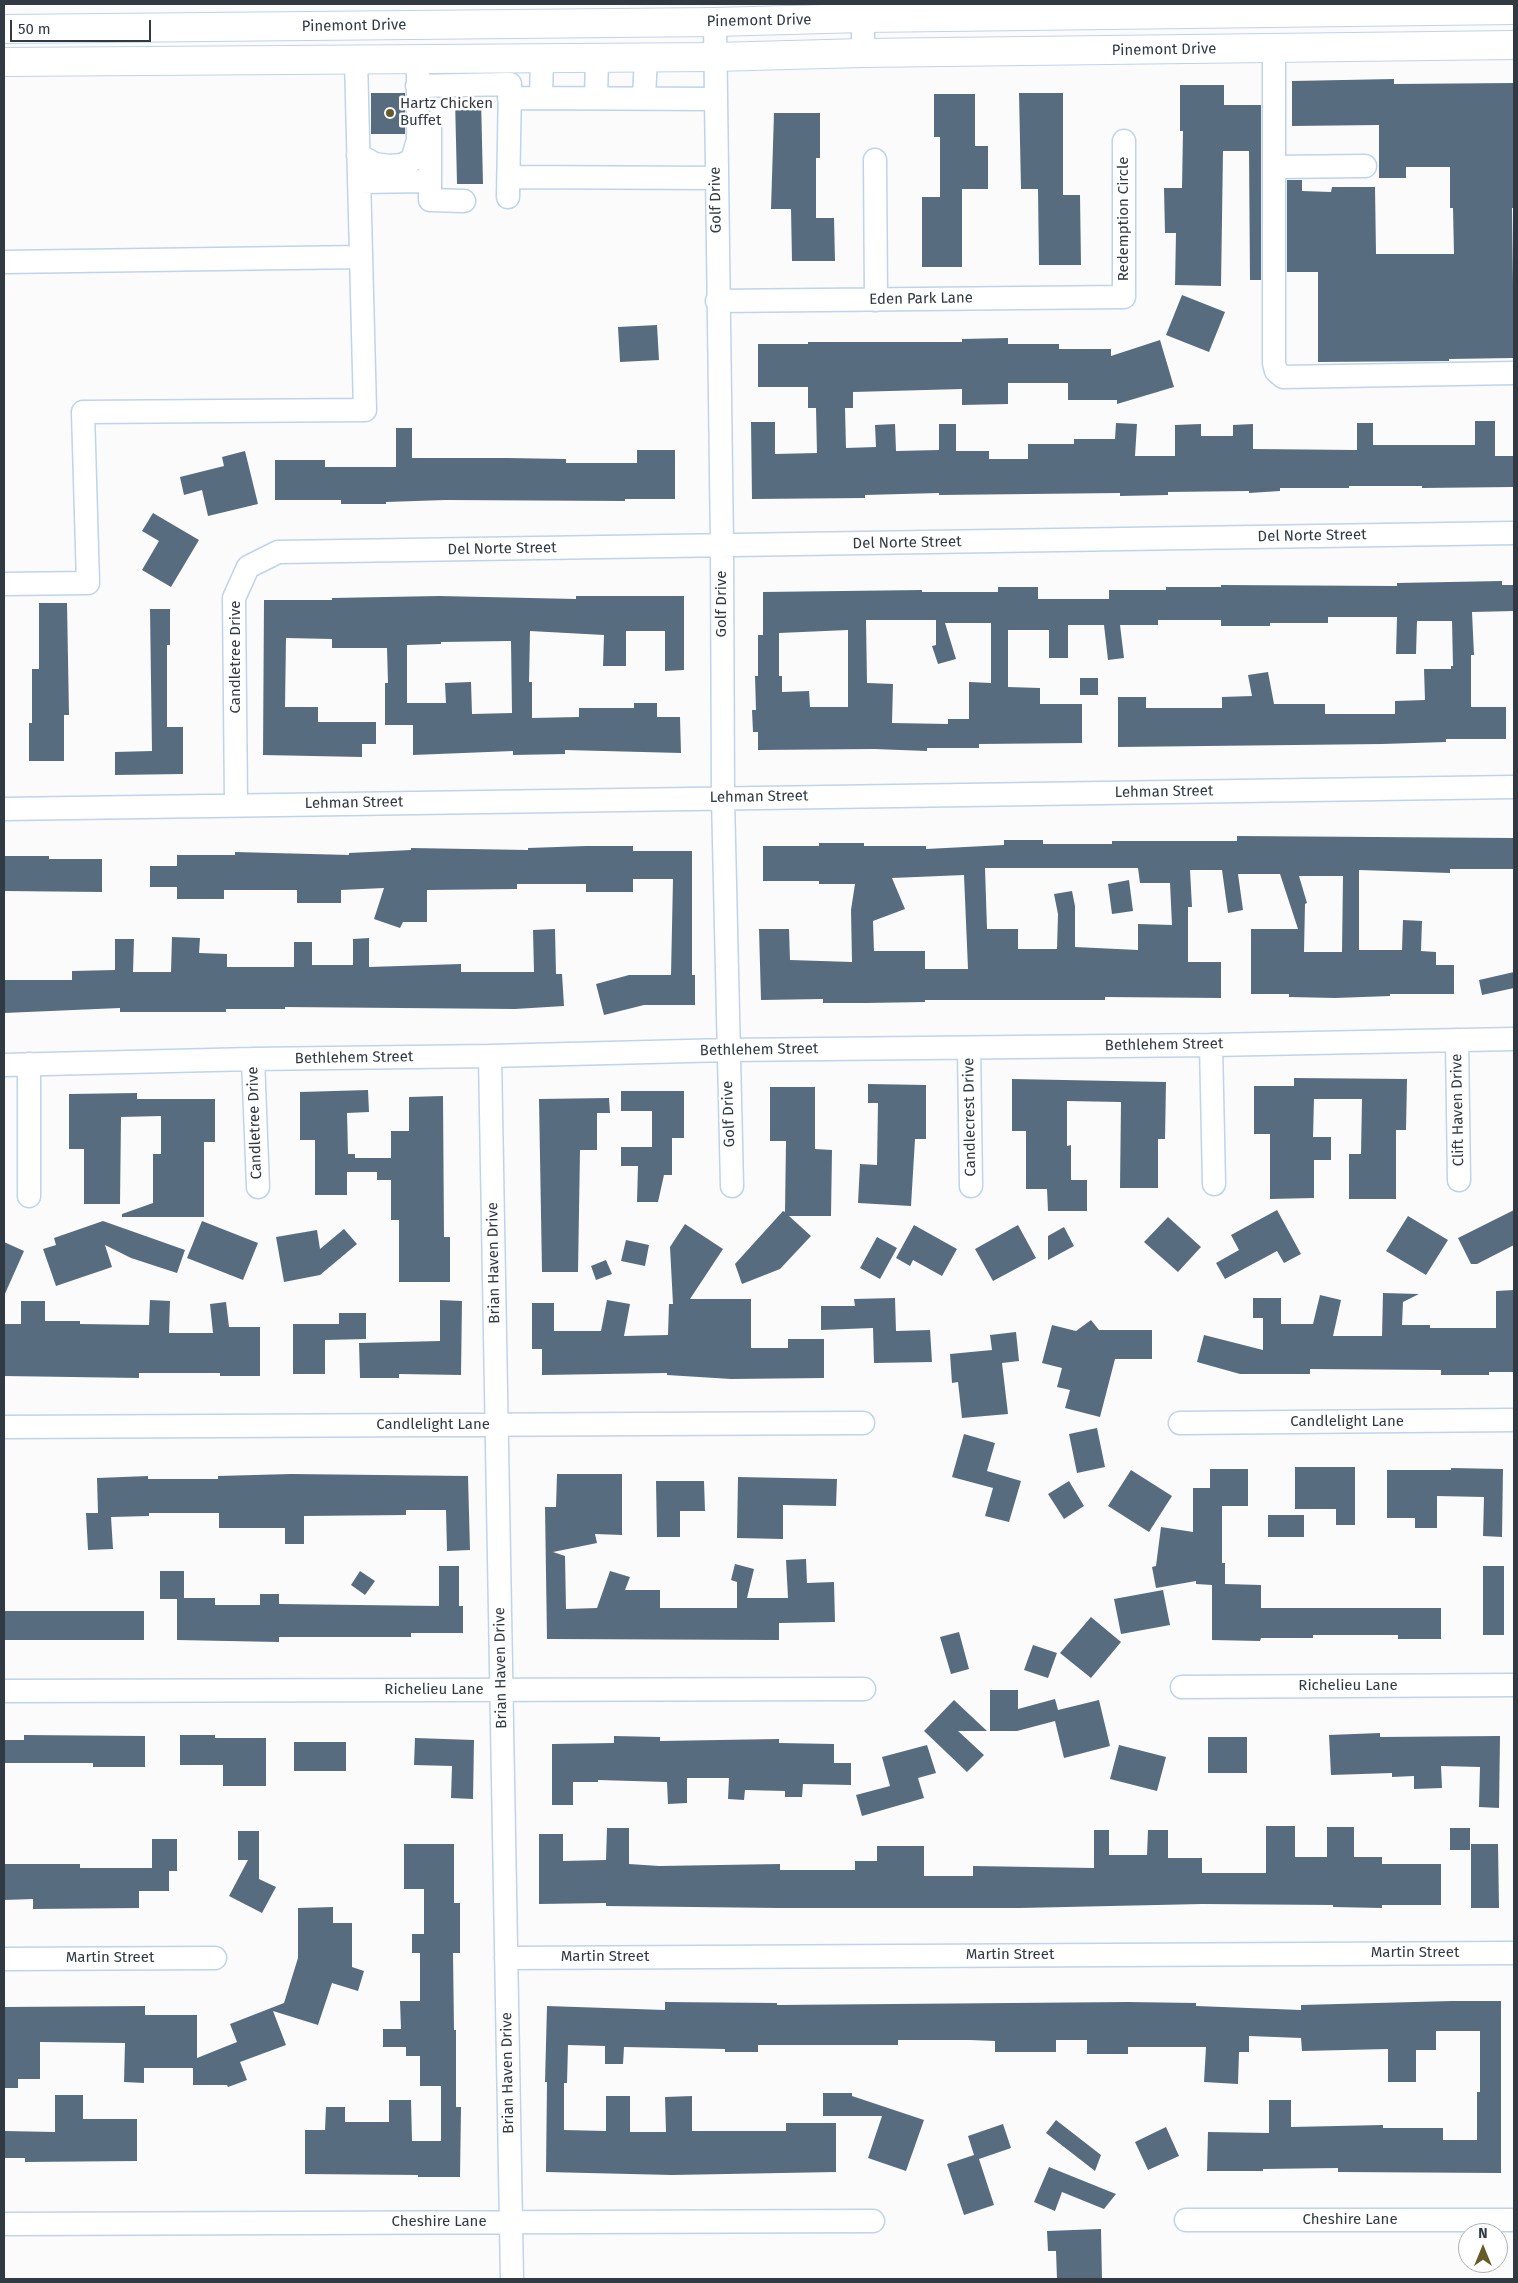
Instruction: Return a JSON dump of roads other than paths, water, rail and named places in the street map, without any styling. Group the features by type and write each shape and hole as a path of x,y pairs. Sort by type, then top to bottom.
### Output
{"main road":[{"name":"Pinemont Drive","path":"4,29 715,22 863,11 1318,8 1379,12 1514,10"},
{"path":"1274,48 1278,35 1290,30 1343,30 1379,12"},
{"path":"356,26 356,60"},
{"name":"Pinemont Drive","path":"4,62 356,60 422,77 542,58 1514,45"}],"street":[{"path":"863,11 863,53"},
{"name":"Golf Drive","path":"715,22 714,99 722,546 723,798 732,1186"},
{"path":"1274,48 1274,363 1276,371 1283,377 1514,373"},
{"path":"541,98 542,58"},
{"path":"596,98 598,58"},
{"path":"644,98 646,58"},
{"path":"4,584 88,583 83,412 365,410 356,60"},
{"path":"358,155 375,164 389,166 402,165 412,160 418,140 422,77"},
{"path":"422,77 510,84 508,187 716,178"},
{"path":"422,77 430,200 464,201"},
{"path":"509,98 714,99"},
{"name":"Redemption Circle","path":"1124,141 1124,297"},
{"path":"875,160 876,300"},
{"path":"1274,167 1365,166"},
{"path":"358,182 430,181"},
{"path":"4,262 361,257"},
{"name":"Eden Park Lane","path":"718,302 1124,297"},
{"name":"Del Norte Street","path":"300,552 1514,532"},
{"name":"Candletree Drive","path":"236,804 234,598 248,567 278,552 300,552"},
{"name":"Lehman Street","path":"4,809 236,804 1514,787"},
{"name":"Bethlehem Street","path":"4,1065 253,1058 490,1056 728,1050 1211,1045 1514,1038"},
{"name":"Clift Haven Drive","path":"1457,1040 1459,1180"},
{"path":"1211,1045 1214,1184"},
{"name":"Candlecrest Drive","path":"969,1048 971,1186"},
{"name":"Brian Haven Drive","path":"490,1056 512,2279"},
{"name":"Candletree Drive","path":"253,1058 258,1187"},
{"path":"28,1064 28,1196"},
{"name":"Candlelight Lane","path":"1180,1423 1514,1420"},
{"name":"Candlelight Lane","path":"4,1427 863,1423"},
{"name":"Richelieu Lane","path":"1182,1687 1514,1686"},
{"name":"Richelieu Lane","path":"4,1692 864,1689"},
{"name":"Martin Street","path":"506,1958 1514,1953"},
{"name":"Martin Street","path":"4,1958 215,1958"},
{"name":"Cheshire Lane","path":"1186,2220 1514,2220"},
{"name":"Cheshire Lane","path":"4,2224 874,2221"}],"place":[{"name":"Hartz Chicken Buffet","path":"390,113"}]}
